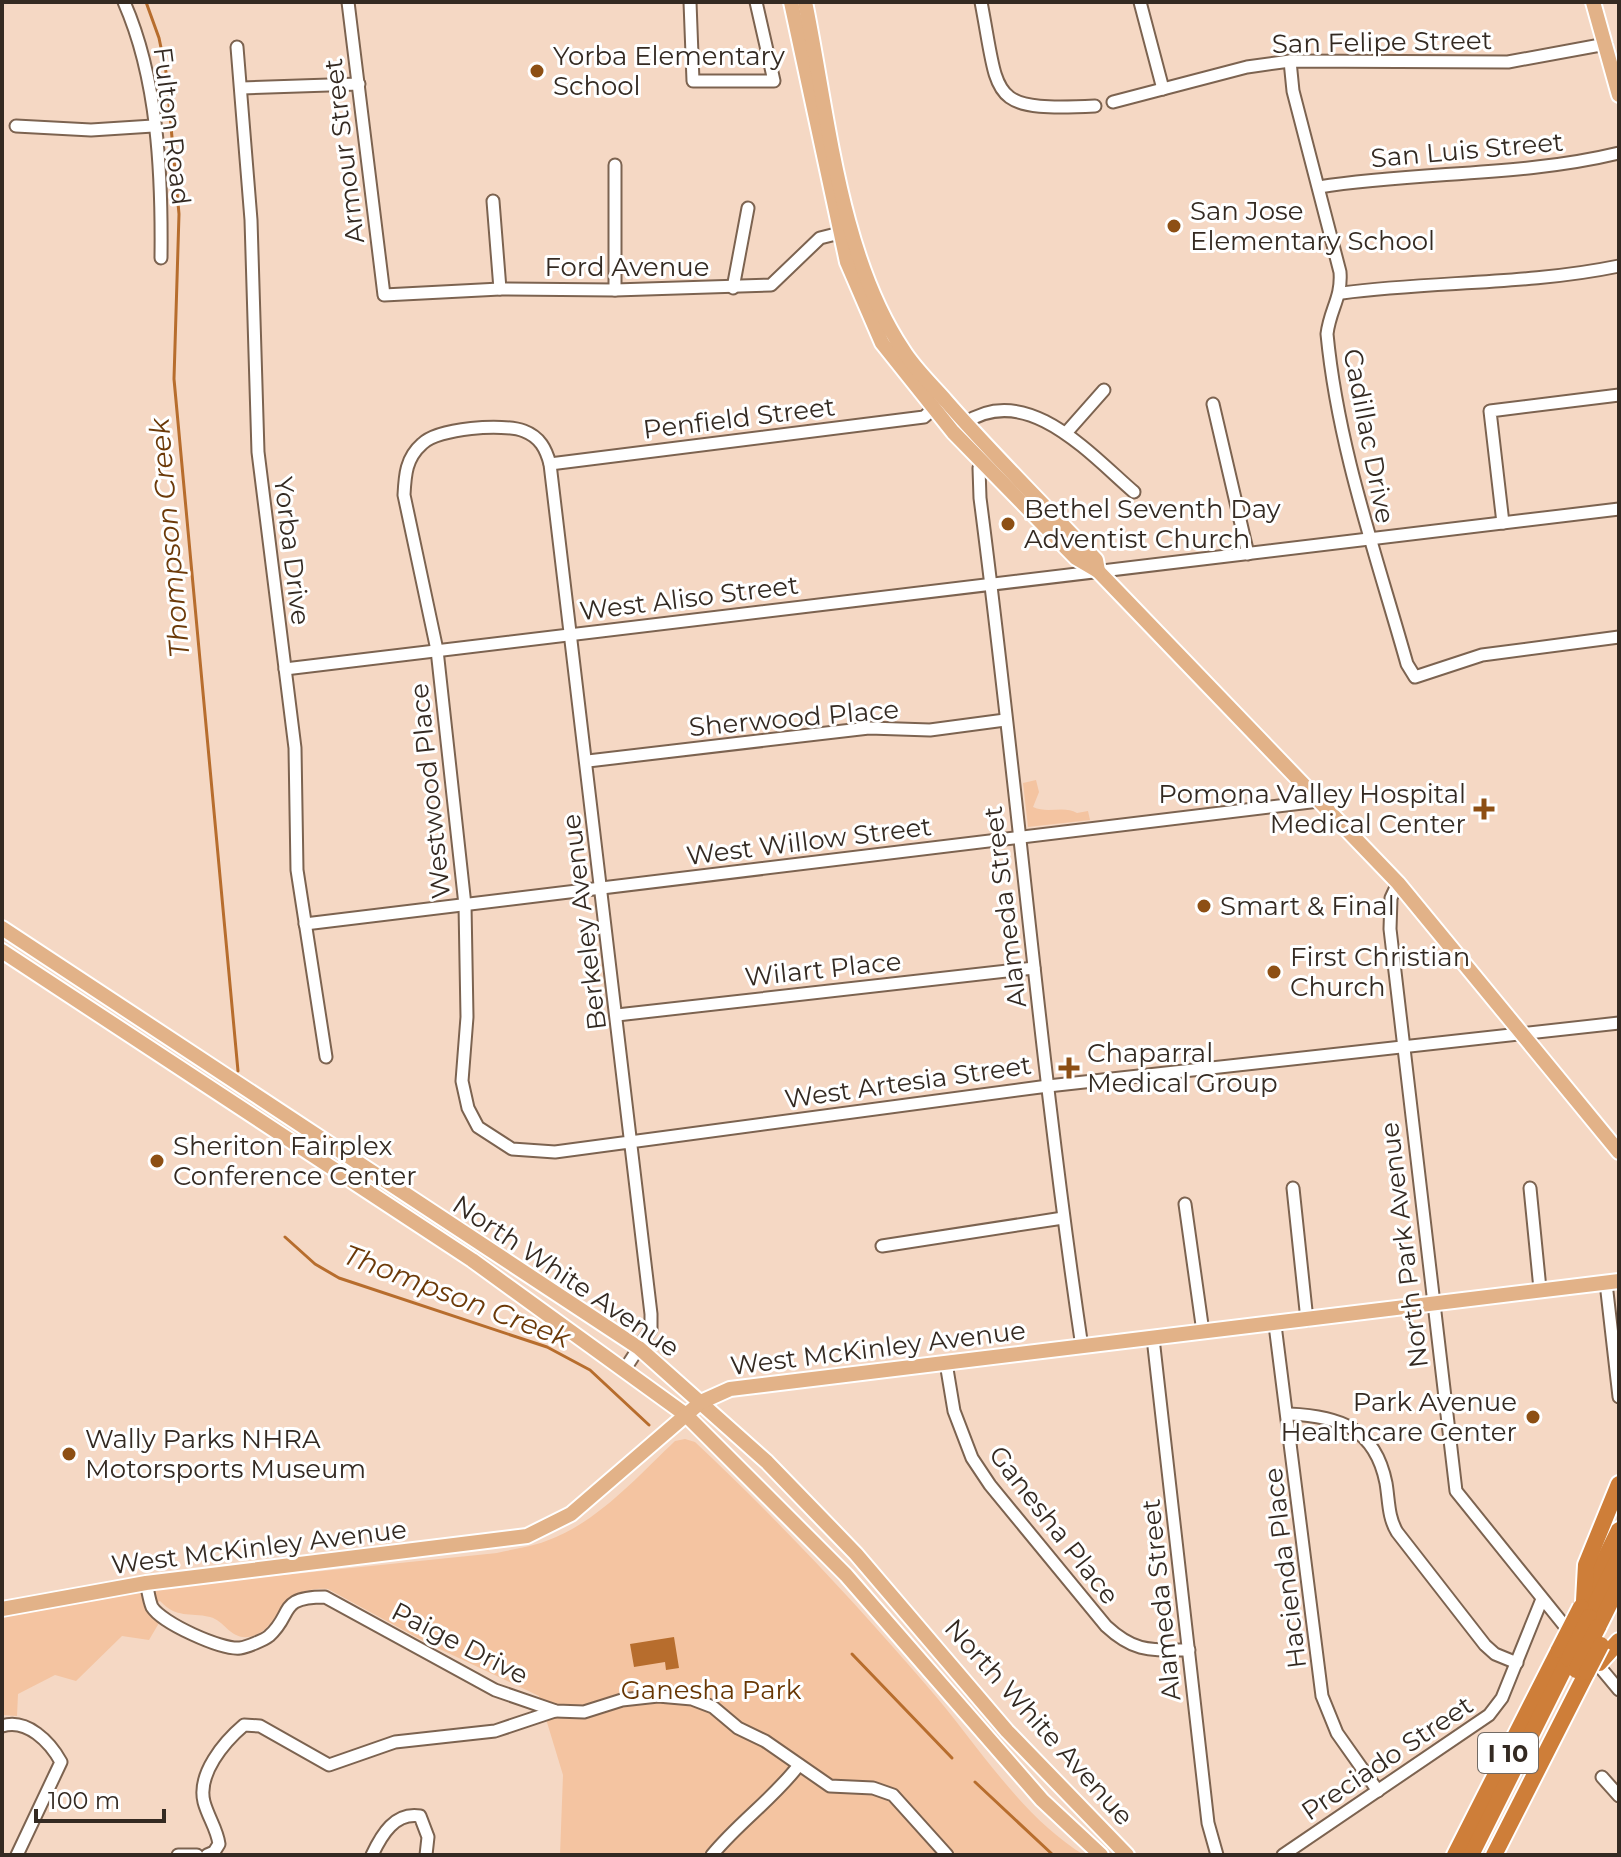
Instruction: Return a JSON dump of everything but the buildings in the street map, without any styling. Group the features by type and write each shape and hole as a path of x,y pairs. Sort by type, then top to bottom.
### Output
{"highway":[{"path":"1599,1625 1586,1565 1619,1484"},
{"name":"I 10","path":"1455,1855 1599,1625 1619,1530"},
{"path":"1483,1855 1575,1666 1599,1625 1619,1557"},
{"path":"1471,1855 1619,1585"},
{"name":"I 10","path":"1599,1625 1619,1609"},
{"name":"I 10","path":"1494,1855 1575,1666"}],"main road":[{"path":"791,2 867,316 911,383 982,463 1076,558 1098,571 1398,883 1619,1152"},
{"path":"805,2 845,232 903,352 965,423 1096,560 1098,571"},
{"path":"1593,2 1619,95"},
{"path":"911,383 925,393 956,428 965,423"},
{"name":"North White Avenue","path":"2,928 639,1348 767,1462 856,1554 1007,1731 1127,1855"},
{"name":"North White Avenue","path":"2,951 472,1260 686,1415 846,1575 1042,1800 1101,1855"},
{"name":"West McKinley Avenue","path":"2,1609 146,1583 527,1536 571,1514 701,1402 730,1389 1612,1282"}],"street":[{"name":"Fulton Road","path":"124,2 142,47 153,126 161,258"},
{"name":"Armour Street","path":"348,2 384,295"},
{"path":"690,2 693,81 774,81 756,2"},
{"path":"981,2 995,76 1004,93 1027,107 1095,106"},
{"path":"1140,2 1163,89"},
{"name":"San Felipe Street","path":"1113,102 1247,67 1290,61 1487,63 1530,59 1606,44"},
{"name":"Yorba Drive","path":"237,47 251,220 258,452 295,748 297,870 326,1057"},
{"path":"1290,61 1295,101 1319,187 1342,293 1405,285 1527,280 1619,266"},
{"path":"242,88 359,84"},
{"path":"16,126 91,130 153,126"},
{"name":"San Luis Street","path":"1319,187 1409,175 1515,171 1619,153"},
{"path":"615,165 615,290"},
{"path":"493,201 500,289"},
{"path":"733,288 748,208"},
{"name":"Ford Avenue","path":"384,295 500,289 615,290 771,285 820,238 845,232"},
{"name":"Cadillac Drive","path":"1342,293 1329,319 1329,358 1367,538 1407,664 1415,677 1482,655 1619,637"},
{"path":"1066,433 1104,390"},
{"path":"1503,523 1490,411 1619,395"},
{"path":"1213,404 1248,554"},
{"name":"Penfield Street","path":"550,464 924,417 932,410"},
{"path":"965,423 974,417 1016,412 1035,416 1066,433 1134,492"},
{"name":"Westwood Place","path":"550,464 538,440 524,431 507,428 438,434 420,445 405,473 404,495 437,650 465,905 467,1017 461,1062 468,1108 478,1127 512,1149 530,1153 633,1142"},
{"name":"Alameda Street","path":"982,463 979,468 980,498 1005,720 1063,1218 1082,1347"},
{"name":"Berkeley Avenue","path":"550,464 588,761 651,1314 651,1329 625,1369"},
{"name":"West Aliso Street","path":"285,669 1619,509"},
{"name":"Sherwood Place","path":"588,761 869,728 930,730 1005,720"},
{"name":"West Willow Street","path":"305,924 1319,801"},
{"name":"North Park Avenue","path":"1398,883 1389,912 1456,1491 1619,1690"},
{"name":"Wilart Place","path":"617,1015 1034,968"},
{"name":"West Artesia Street","path":"633,1142 1048,1086 1619,1023"},
{"path":"1293,1188 1307,1320"},
{"path":"1530,1188 1540,1289"},
{"path":"1185,1204 1203,1332"},
{"path":"882,1246 1063,1218"},
{"path":"1612,1282 1619,1397"},
{"name":"Hacienda Place","path":"1275,1325 1289,1414 1322,1696 1337,1733 1378,1791"},
{"name":"Alameda Street","path":"1153,1338 1208,1823 1217,1855"},
{"name":"Ganesha Place","path":"946,1363 954,1411 972,1458 990,1485 1106,1626 1124,1643 1142,1650 1189,1650"},
{"path":"1289,1414 1331,1418 1354,1428 1364,1438 1379,1462 1397,1532 1485,1645 1495,1654 1517,1663"},
{"name":"Paige Drive","path":"146,1583 152,1606 164,1620 201,1637 239,1648 269,1636 286,1608 306,1597 325,1597 495,1690 556,1711 584,1712 622,1700 658,1696 692,1699 713,1707 738,1728 765,1741 830,1786 873,1788 893,1795 945,1854"},
{"name":"Preciado Street","path":"1283,1855 1489,1715 1502,1698 1542,1599"},
{"path":"207,1855 214,1852 219,1844 204,1800 204,1786 209,1769 229,1737 244,1725 260,1726 329,1765 395,1742 495,1731 556,1711"},
{"path":"2,1726 12,1723 29,1728 54,1751 61,1762 17,1855"},
{"path":"712,1855 748,1814 777,1793 799,1765"},
{"path":"1602,1777 1619,1796"},
{"path":"372,1855 394,1821 406,1814 420,1816 426,1824 426,1855"},
{"path":"178,1855 197,1855"}],"green space":[{"path":"1036,780 1039,792 1033,807 1077,813 1088,811 1090,820 1028,827 1023,783"},
{"name":"Ganesha Park","path":"685,1439 695,1442 814,1561 927,1686 1019,1799 1061,1839 1084,1855 560,1855 563,1775 539,1696 427,1643 328,1589 310,1590 297,1595 259,1634 248,1637 232,1633 210,1617 178,1613 160,1601 146,1609 159,1623 149,1640 122,1636 76,1681 55,1675 18,1694 17,1716 2,1715 2,1616 138,1590 497,1553 534,1545 582,1523 615,1498 675,1441"}],"shaded area":[{"path":"674,1637 679,1668 666,1670 665,1662 634,1667 630,1644"}],"waterway":[{"name":"Thompson Creek","path":"146,2 159,38 166,72 179,214 174,379 238,1071"},
{"name":"Thompson Creek","path":"285,1237 315,1264 339,1278 547,1347 590,1370 649,1425"},
{"name":"Thompson Creek","path":"852,1654 952,1758"},
{"name":"Thompson Creek","path":"975,1782 1053,1855"}],"place":[{"name":"Yorba Elementary School","path":"537,71"},
{"name":"San Jose Elementary School","path":"1174,226"},
{"name":"Bethel Seventh Day Adventist Church","path":"1008,524"},
{"name":"Pomona Valley Hospital Medical Center","path":"1484,809"},
{"name":"Smart & Final","path":"1204,906"},
{"name":"First Christian Church","path":"1274,972"},
{"name":"Chaparral Medical Group","path":"1069,1068"},
{"name":"Sheriton Fairplex Conference Center","path":"157,1161"},
{"name":"Park Avenue Healthcare Center","path":"1533,1417"},
{"name":"Wally Parks NHRA Motorsports Museum","path":"69,1454"}]}
